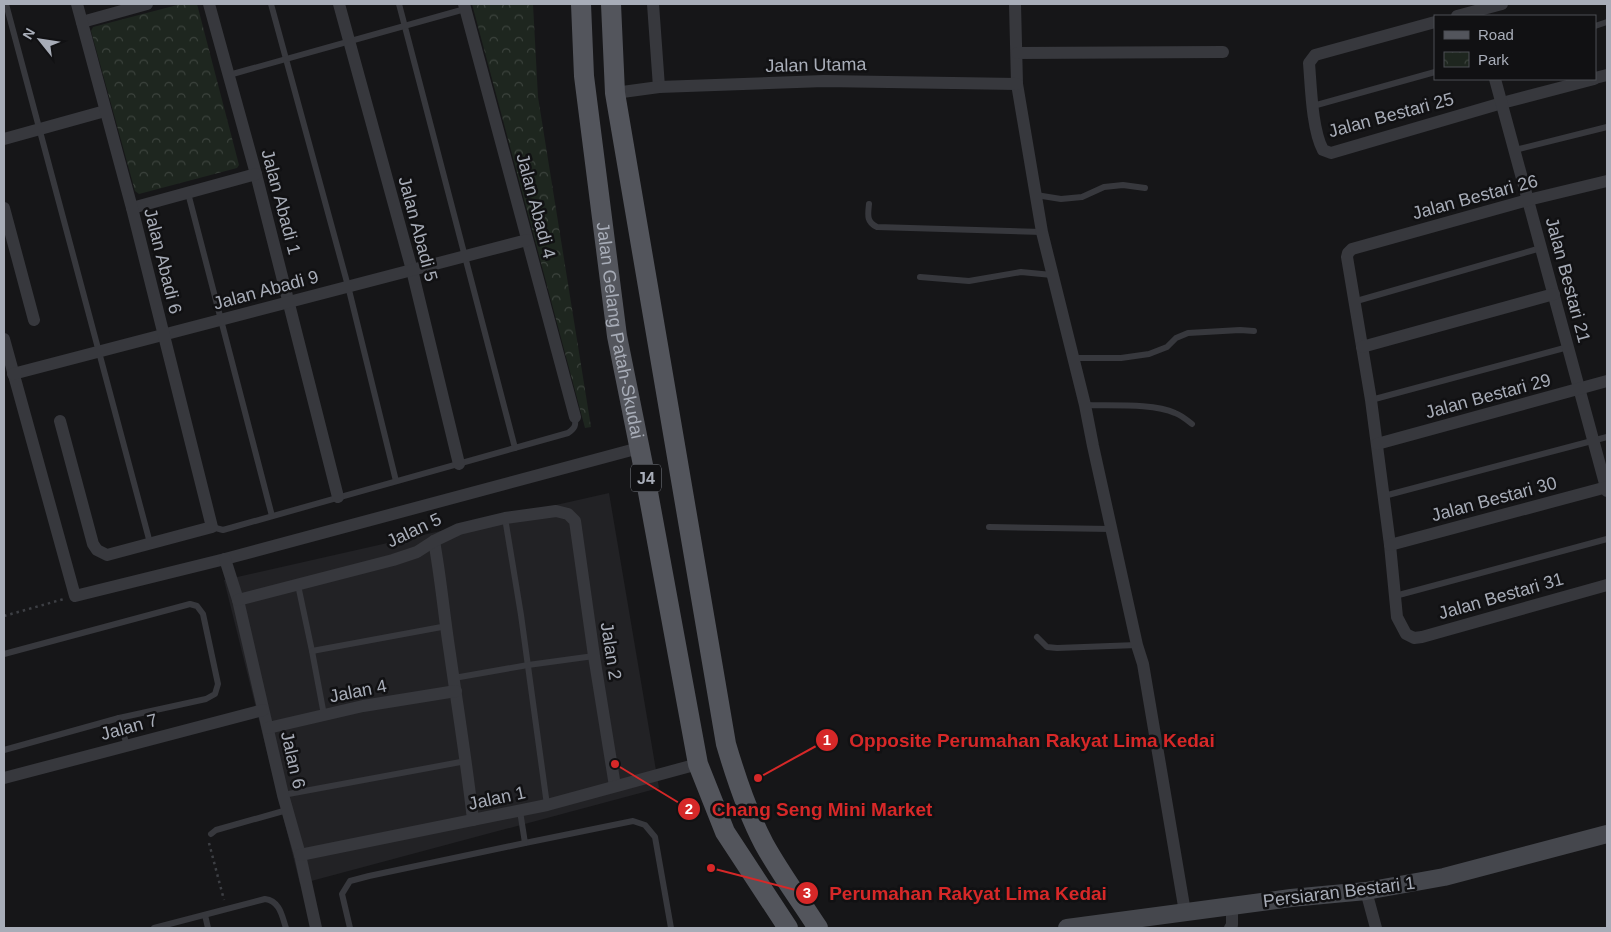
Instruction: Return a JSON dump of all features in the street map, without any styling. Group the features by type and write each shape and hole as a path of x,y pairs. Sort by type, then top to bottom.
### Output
{"main road":[{"name":"Jalan Gelang Patah-Skudai","path":"581,4 584,76 618,336 698,764 725,832 788,928"},
{"name":"Jalan Gelang Patah-Skudai","path":"611,4 615,93 726,744 741,792 765,845 818,928"}],"street":[{"name":"Jalan Abadi 6","path":"77,4 132,208 212,527"},
{"name":"Jalan Abadi 1","path":"209,4 256,174 338,497"},
{"name":"Jalan Abadi 5","path":"339,4 412,270 459,464"},
{"path":"653,4 659,87"},
{"path":"1016,4 1017,84 1042,232 1086,405 1137,645 1144,664 1185,912"},
{"path":"1460,15 1502,4"},
{"path":"82,22 140,5"},
{"name":"Jalan Abadi 4","path":"465,6 575,417"},
{"name":"Jalan Bestari 25","path":"1434,22 1315,54 1309,63 1312,106 1323,150 1331,153 1502,103 1590,80"},
{"path":"1017,53 1223,52"},
{"name":"Jalan Utama","path":"615,93 659,87 824,80 1017,84"},
{"name":"Jalan Bestari 21","path":"1495,80 1607,488"},
{"path":"4,139 105,111"},
{"path":"132,208 256,174"},
{"name":"Jalan Bestari 26","path":"1353,302 1347,258 1348,253 1352,249 1528,200 1607,181"},
{"path":"4,208 34,320"},
{"name":"Jalan Abadi 9","path":"14,374 527,240"},
{"path":"1362,347 1554,294"},
{"path":"1353,302 1371,400 1395,596"},
{"path":"4,339 75,596 225,559 639,448"},
{"name":"Jalan Bestari 29","path":"1377,444 1607,381"},
{"path":"60,421 93,544 97,550 107,555 151,545 212,527"},
{"name":"Jalan Bestari 30","path":"1390,546 1607,488"},
{"name":"Jalan 5","path":"238,600 393,560 417,552 459,529 505,518 556,511 568,514 575,521"},
{"name":"Jalan 2","path":"575,521 615,786"},
{"path":"434,541 441,576 466,760 472,820"},
{"name":"Jalan 6","path":"225,559 238,600 316,928"},
{"name":"Jalan Bestari 31","path":"1395,596 1398,617 1406,634 1414,638 1607,585"},
{"name":"Jalan 4","path":"268,728 455,685"},
{"name":"Jalan 7","path":"4,778 263,710"},
{"name":"Jalan 1","path":"300,856 548,805 698,764"},
{"name":"Persiaran Bestari 1","path":"1067,928 1232,905 1366,892 1444,877 1607,834"},
{"path":"1366,892 1376,928"},
{"path":"1230,928 1232,925 1232,905"}],"lane":[{"path":"6,4 151,545"},
{"path":"271,4 348,286 396,481"},
{"path":"399,4 515,448"},
{"path":"229,75 405,26 465,6"},
{"path":"1312,106 1434,72"},
{"path":"1515,150 1607,127"},
{"path":"1036,194 1061,199 1082,197 1104,188 1123,185 1145,188"},
{"path":"188,193 272,516"},
{"path":"869,204 868,219 877,227 1042,232"},
{"path":"1353,302 1541,248"},
{"path":"920,277 968,281 1021,272 1052,275"},
{"path":"1073,358 1120,358 1149,354 1167,347 1176,338 1188,333 1254,330"},
{"path":"1371,400 1568,347"},
{"path":"1086,405 1162,409 1176,413 1192,424"},
{"path":"212,527 223,530 568,433 574,429 575,417"},
{"path":"1384,496 1607,437"},
{"path":"505,518 548,805"},
{"path":"989,527 1111,528"},
{"path":"1395,596 1607,539"},
{"path":"298,585 324,715"},
{"path":"4,654 190,604 197,606 203,614 218,684 215,694 206,699 119,718 4,750"},
{"path":"312,651 447,626"},
{"path":"1037,637 1047,647 1057,648 1137,645"},
{"path":"455,685 528,665 594,656"},
{"path":"119,718 127,746"},
{"path":"283,795 466,760"},
{"path":"211,834 216,830 287,810"},
{"path":"520,811 525,843"},
{"path":"350,928 342,894 350,881 633,820 645,825 655,836 671,928"},
{"path":"154,928 264,899 271,900 278,906 286,928"},
{"path":"205,915 208,928"}],"path":[{"path":"4,616 75,596"},
{"path":"211,834 208,841 209,847 226,909"}],"shaded area":[{"path":"609,493 659,788 300,884 224,580"}],"green space":[{"path":"181,4 197,4 239,165 237,168 139,194 135,191 91,31 93,27"},
{"path":"472,4 533,4 538,97 591,427 585,428"}],"place":[{"name":"Chang Seng Mini Market","path":"615,764"},
{"name":"Opposite Perumahan Rakyat Lima Kedai","path":"758,778"},
{"name":"Perumahan Rakyat Lima Kedai","path":"711,868"}]}
